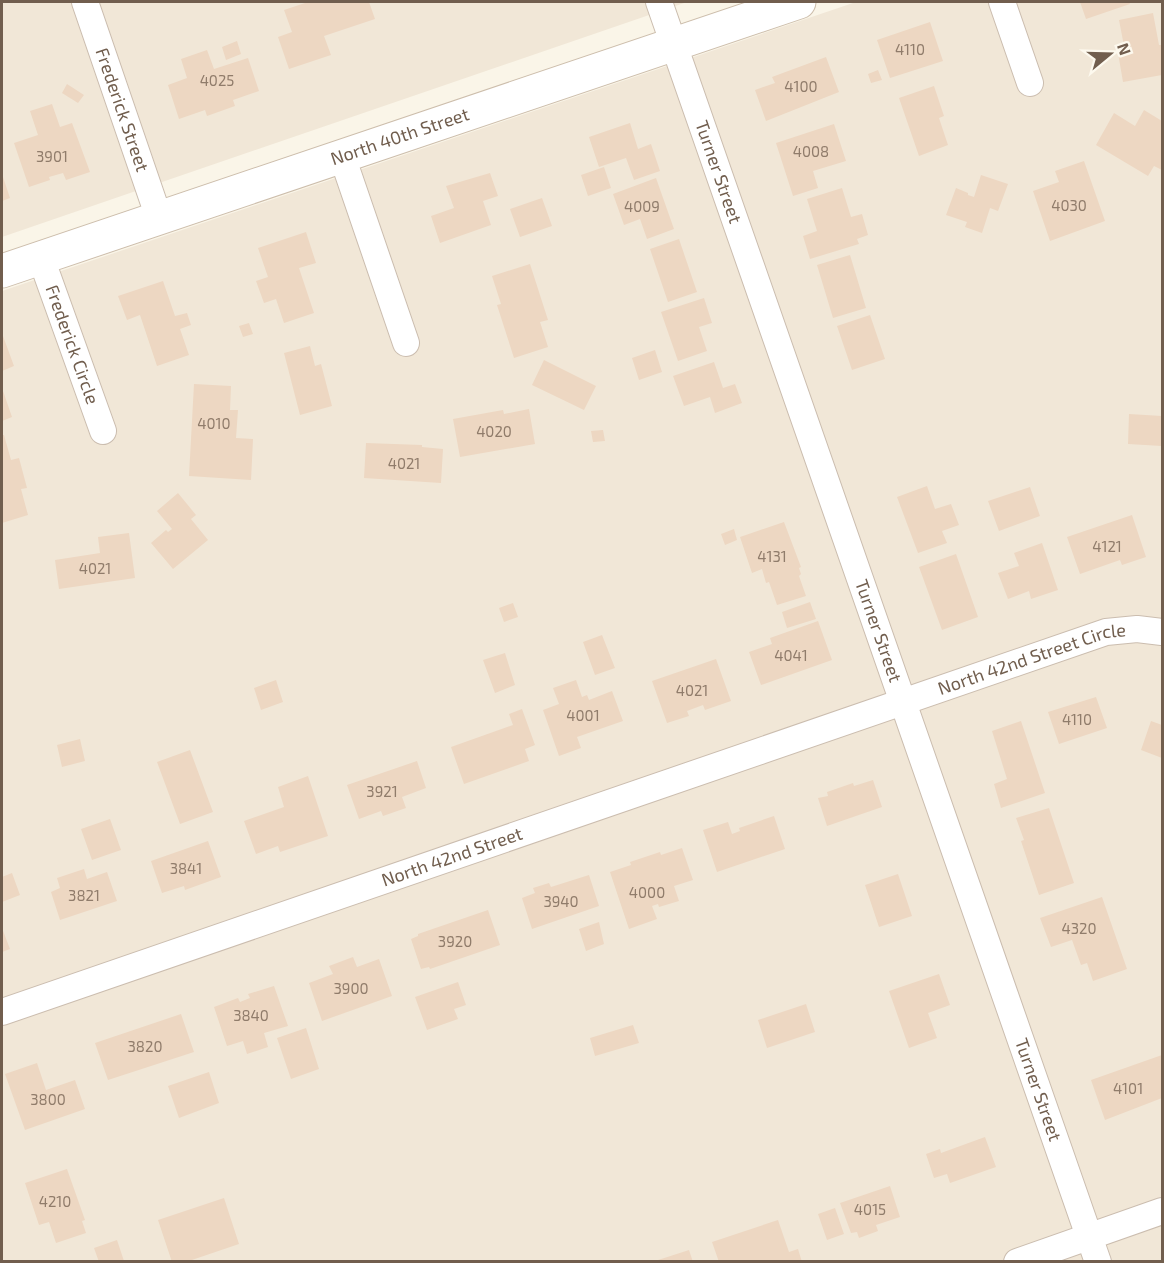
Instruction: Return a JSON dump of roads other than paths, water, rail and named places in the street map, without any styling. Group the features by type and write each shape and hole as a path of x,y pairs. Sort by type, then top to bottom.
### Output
{"street":[{"name":"Frederick Street","path":"85,2 159,218"},
{"name":"Turner Street","path":"659,2 1098,1262"},
{"name":"North 40th Street","path":"2,271 799,2"},
{"path":"1002,2 1030,83"},
{"path":"342,156 406,343"},
{"name":"Frederick Circle","path":"40,258 103,431"},
{"name":"North 42nd Street Circle","path":"902,702 1106,632 1137,628 1162,632"},
{"name":"North 42nd Street","path":"2,1012 902,702"},
{"path":"1017,1262 1162,1211"}]}
